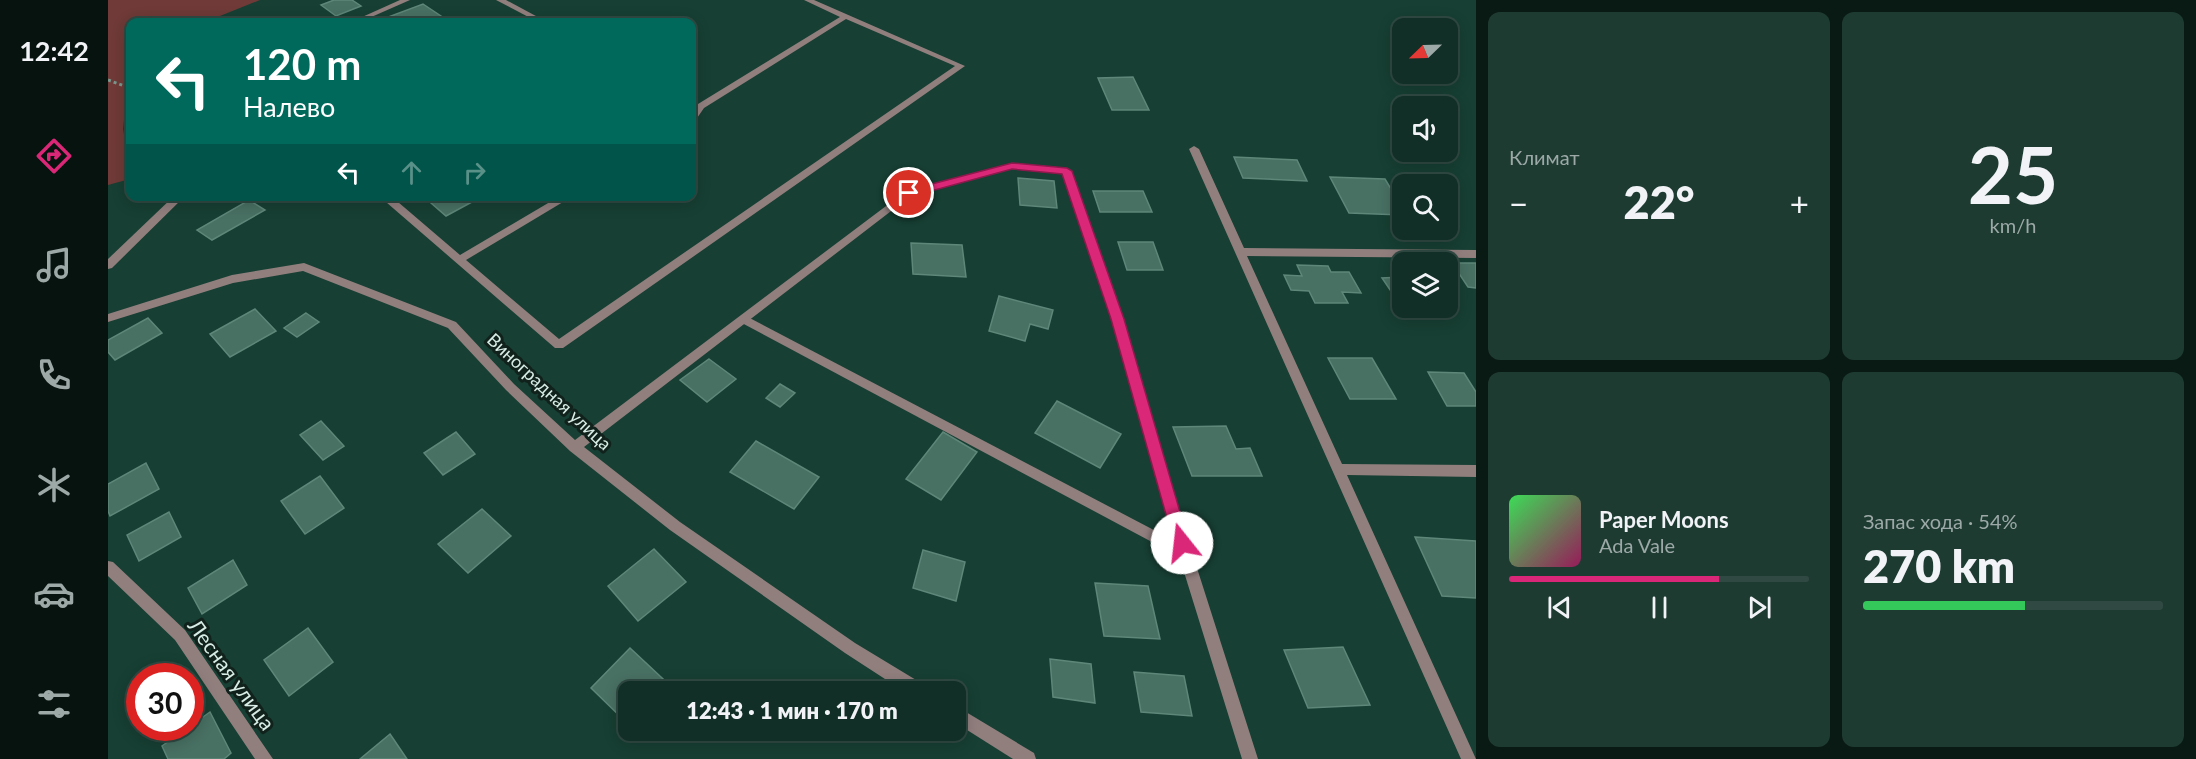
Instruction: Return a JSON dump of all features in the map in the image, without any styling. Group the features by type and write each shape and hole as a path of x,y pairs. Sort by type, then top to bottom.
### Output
{"street":[{"path":"364,18 406,0"},
{"path":"501,0 535,18"},
{"path":"390,201 559,345 961,66 808,0"},
{"path":"696,113 701,106 846,16"},
{"path":"696,103 701,106"},
{"path":"1194,149 1469,759"},
{"path":"575,447 909,193 1012,166 1067,171 1118,319 1185,553 1250,759"},
{"path":"108,266 175,201"},
{"path":"459,260 559,201"},
{"path":"1241,252 1476,254"},
{"name":"Виноградная улица","path":"108,318 232,279 304,267 452,325 510,387 575,447 675,526 850,648 902,681"},
{"path":"744,319 1185,553"},
{"path":"1340,469 1476,471"},
{"name":"Лесная улица","path":"108,567 180,635 265,759"},
{"path":"966,720 1028,759"}],"path":[{"path":"108,80 126,87"}],"shaded area":[{"path":"108,0 260,0 215,18 126,18 126,101 123,129 126,145 126,180 108,185"}],"building":[{"path":"334,0 352,0 361,6 336,16 321,5"},
{"path":"423,4 444,18 386,18"},
{"path":"1133,77 1149,110 1112,110 1098,78"},
{"path":"1234,157 1297,160 1307,181 1243,178"},
{"path":"1330,177 1385,179 1392,191 1392,215 1349,213"},
{"path":"1018,178 1054,181 1057,208 1020,205"},
{"path":"1093,191 1143,191 1152,212 1100,212"},
{"path":"247,201 265,210 212,240 197,230"},
{"path":"429,201 474,201 446,216"},
{"path":"1118,242 1153,242 1163,270 1127,270"},
{"path":"911,243 962,245 966,277 913,274"},
{"path":"1458,263 1476,263 1476,288 1468,287 1458,272"},
{"path":"1297,265 1328,266 1331,272 1349,272 1361,293 1342,292 1348,303 1315,303 1309,291 1291,290 1284,275 1302,276"},
{"path":"1382,278 1392,278 1392,293"},
{"path":"999,296 1053,310 1048,329 1030,324 1025,341 989,331"},
{"path":"255,309 276,331 230,357 210,334"},
{"path":"306,313 319,322 297,337 284,328"},
{"path":"148,318 162,333 115,360 108,352 108,340"},
{"path":"1328,358 1372,358 1396,399 1350,399"},
{"path":"709,359 736,379 707,402 680,380"},
{"path":"1428,372 1464,373 1476,392 1476,406 1447,406"},
{"path":"780,384 795,393 780,407 766,398"},
{"path":"1057,401 1121,434 1100,468 1035,433"},
{"path":"321,421 344,446 323,460 300,435"},
{"path":"1226,426 1236,449 1250,448 1262,476 1192,476 1173,427"},
{"path":"456,432 475,454 443,475 424,453"},
{"path":"943,432 977,452 941,500 906,479"},
{"path":"756,441 819,477 794,509 730,472"},
{"path":"146,463 159,489 110,516 108,484"},
{"path":"320,476 344,508 305,534 281,501"},
{"path":"482,509 511,536 468,573 438,544"},
{"path":"169,512 181,537 139,561 127,535"},
{"path":"1415,537 1476,541 1476,598 1442,596"},
{"path":"654,549 686,582 638,621 608,586"},
{"path":"923,550 965,562 956,601 913,588"},
{"path":"233,560 247,585 202,614 188,588"},
{"path":"1095,583 1148,586 1160,639 1104,636"},
{"path":"308,628 333,662 289,696 264,660"},
{"path":"1343,647 1370,705 1308,708 1284,650"},
{"path":"630,648 665,681 618,681 618,714 591,688"},
{"path":"1050,659 1091,664 1095,703 1053,697"},
{"path":"1134,672 1184,676 1192,716 1141,712"},
{"path":"210,712 231,753 224,759 168,759 162,746 169,741 204,741 204,716"},
{"path":"390,734 407,759 360,759"}],"route":[{"path":"909,193 1012,166 1067,171 1118,319 1182,543"}]}
